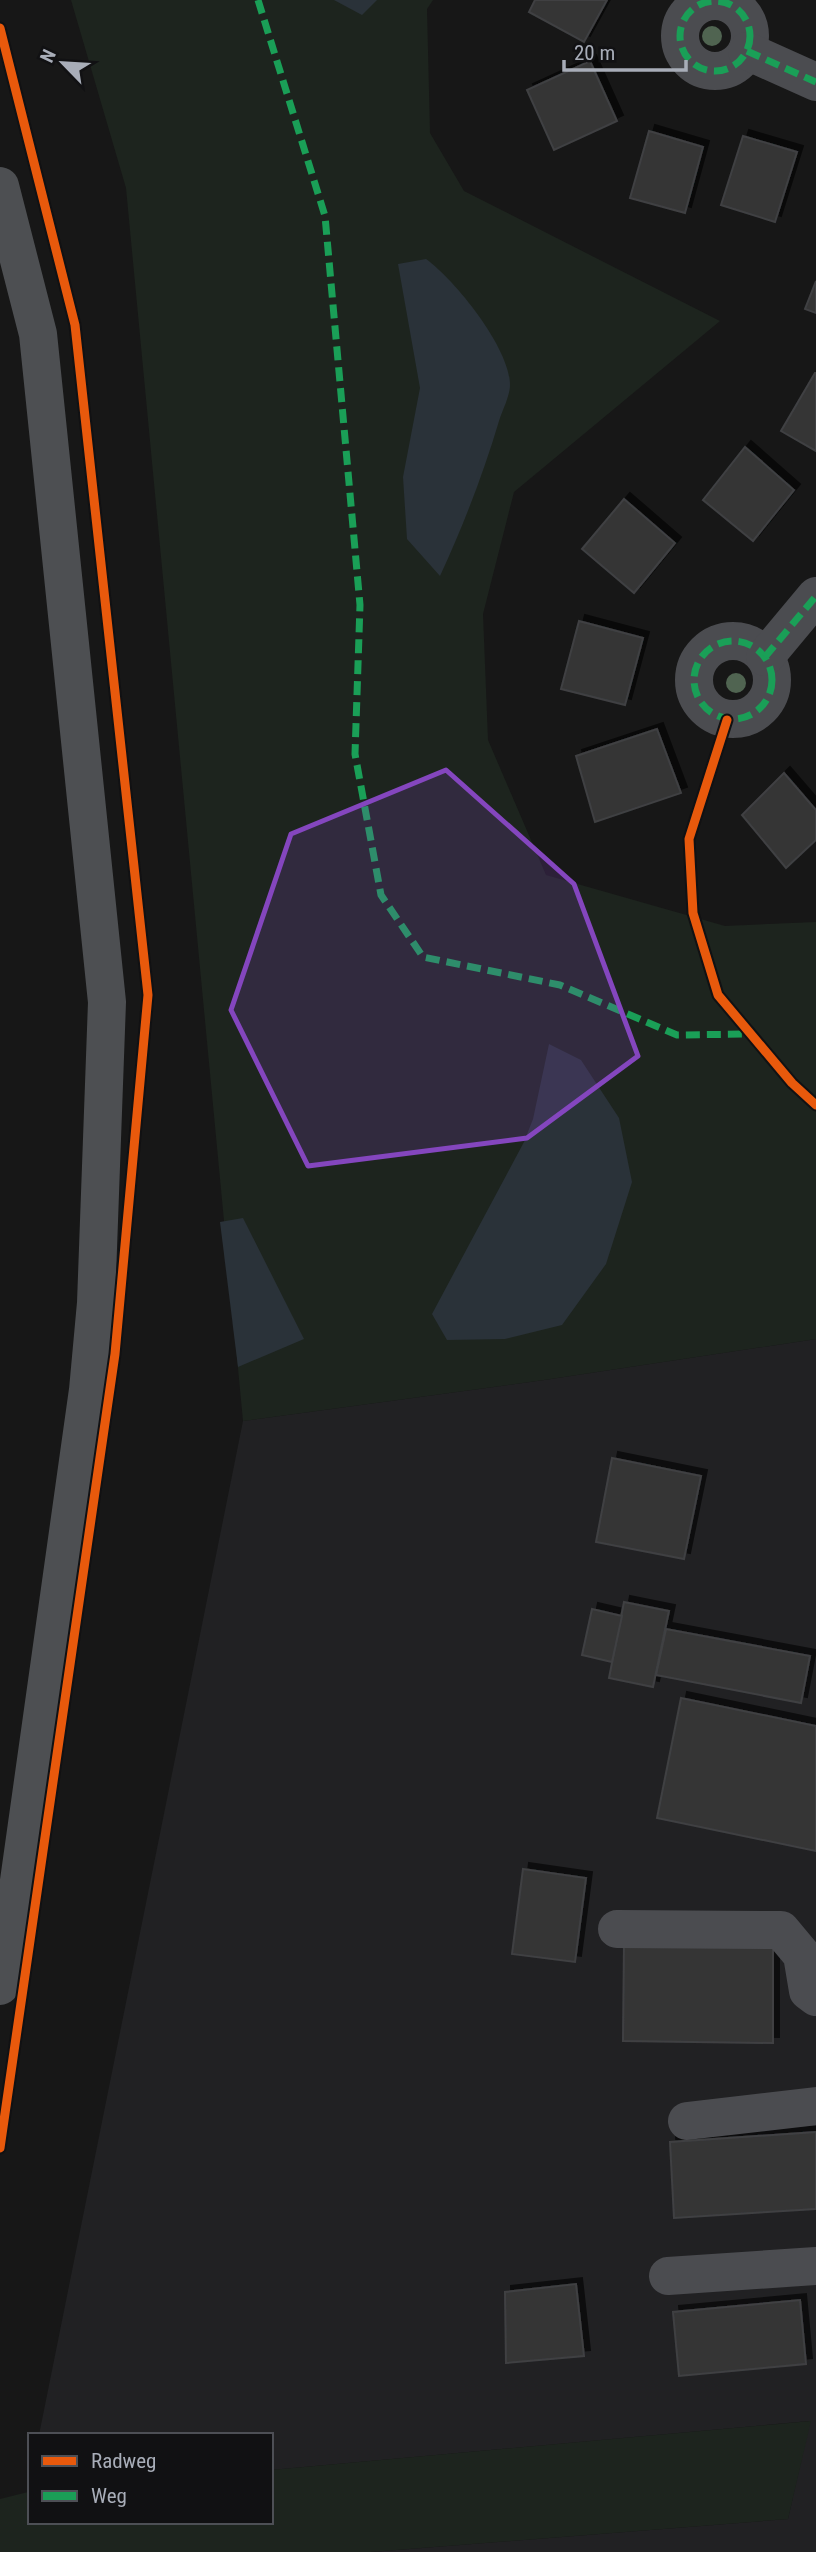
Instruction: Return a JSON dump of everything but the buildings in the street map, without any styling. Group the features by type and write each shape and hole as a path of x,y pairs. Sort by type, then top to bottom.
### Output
{"main road":[{"path":"0,186 38,334 107,1002 96,1303 88,1390 19,1881 0,1986"}],"street":[{"path":"747,51 816,82"},
{"path":"765,657 816,596"},
{"path":"617,1929 781,1930 802,1955 808,1991 816,1997"},
{"path":"687,2121 816,2106"},
{"path":"668,2276 816,2266"}],"highlighted area":[{"path":"446,770 574,884 638,1056 527,1138 308,1166 231,1010 291,834"}],"shaded area":[{"path":"71,0 433,0 427,9 430,133 464,191 720,321 514,492 483,614 488,740 546,875 725,926 816,922 816,1339 243,1421 126,188"},
{"path":"334,0 377,0 362,15"},
{"path":"426,259 465,298 491,334 508,370 510,385 479,481 440,576 407,539 403,477 420,388 398,264"},
{"path":"549,1044 581,1060 619,1118 632,1182 606,1264 562,1325 505,1339 447,1340 432,1314 524,1142 533,1119"},
{"path":"243,1218 304,1339 238,1367 220,1222"},
{"path":"816,1339 816,2552 371,2552 788,2519 810,2421 273,2470 273,2433 39,2433 243,1421"},
{"path":"811,2421 788,2519 371,2552 0,2552 0,2499 28,2492 28,2524 273,2524 273,2470"}],"marked path":[{"path":"258,0 325,216 360,605 355,754 381,895 423,957 560,985 677,1035 751,1034"},
{"path":"715,1 740,11 750,36 740,61 715,71 690,61 680,36 690,11 715,1"},
{"path":"747,51 816,82"},
{"path":"765,657 816,596"},
{"path":"733,641 748,644 761,652 769,665 772,680 769,695 761,708 748,716 733,719 718,716 705,708 697,695 694,680 697,665 705,652 718,644 733,641"}],"cycle path":[{"path":"0,28 75,325 148,995 115,1354 0,2148"},
{"path":"727,720 689,839 693,913 718,995 792,1083 816,1105"}]}
